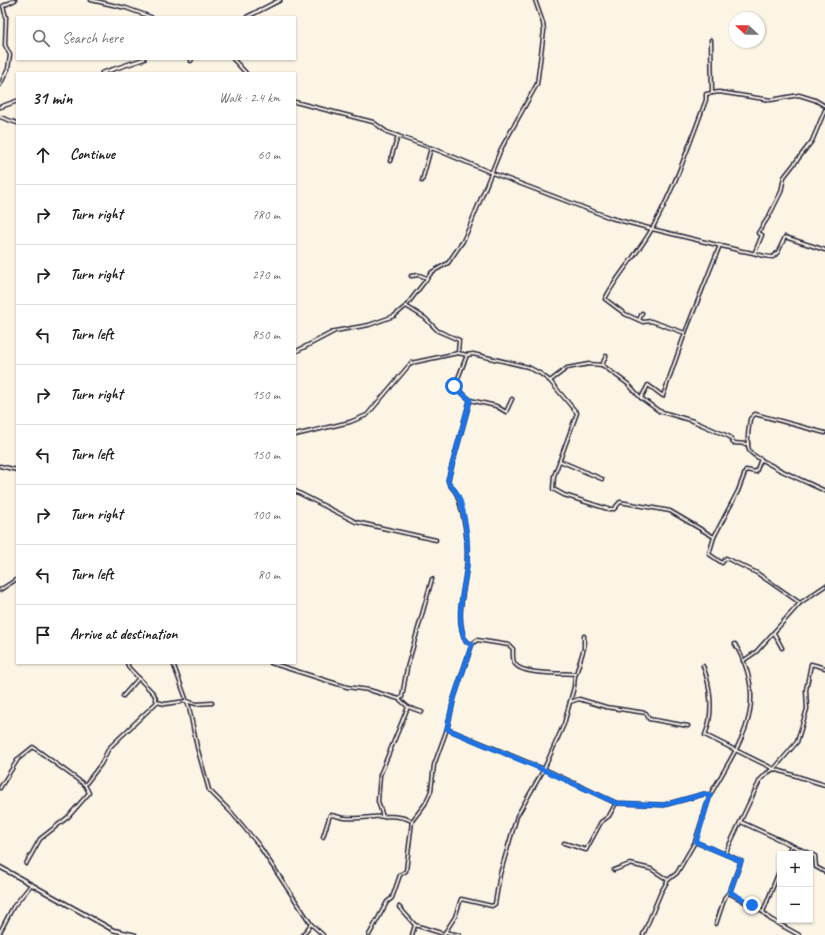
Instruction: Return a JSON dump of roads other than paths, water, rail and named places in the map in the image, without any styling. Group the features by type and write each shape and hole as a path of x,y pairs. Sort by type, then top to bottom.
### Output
{"street":[{"path":"3,6 15,0"},
{"path":"92,0 126,8 148,16"},
{"path":"249,16 280,0"},
{"path":"296,351 336,331 376,323 394,316 406,306 432,272 448,263 464,241 492,173 500,148 537,84 544,31 543,22 535,0"},
{"path":"0,4 3,6 6,17 5,45 10,55 8,70 0,85"},
{"path":"711,40 712,93"},
{"path":"105,72 141,60"},
{"path":"236,60 245,72"},
{"path":"685,333 652,321 643,322 625,314 605,299 614,281 652,230 681,169 706,100 706,94 719,92 771,100 799,95 815,100 825,106"},
{"path":"0,107 16,101"},
{"path":"296,102 373,122 387,132 492,173 612,218 652,230 773,257 778,252 785,237 825,250"},
{"path":"755,252 762,235 758,234 781,192 784,177 812,141 825,110"},
{"path":"0,117 16,124"},
{"path":"390,161 398,136"},
{"path":"422,181 430,148"},
{"path":"641,398 648,385 663,396 685,333 720,245"},
{"path":"411,276 419,275 427,278"},
{"path":"406,306 425,318 438,331 459,340 458,353"},
{"path":"639,320 642,313"},
{"path":"296,435 350,422 367,415 411,363 458,353 467,355 473,354 528,367 550,381 577,413 554,476 553,490 608,509 614,509 620,502 670,511 714,537"},
{"path":"467,355 454,386 470,400 496,406 506,412 512,399"},
{"path":"602,365 606,356"},
{"path":"550,381 567,368 589,364 602,365 628,384 641,398 659,411 693,421 730,437 733,443 748,444"},
{"path":"470,400 448,480 451,488 456,492 462,508 467,534 467,558 461,602 461,631 466,642 472,644"},
{"path":"825,433 755,414 750,419 748,444 748,449 751,453 825,491"},
{"path":"761,459 756,472 746,470 738,491 714,537 709,554 722,563 726,558 757,573 800,603"},
{"path":"560,461 602,479"},
{"path":"0,466 16,470"},
{"path":"296,492 356,522 436,540"},
{"path":"399,699 402,697 407,668 432,579"},
{"path":"0,590 16,580"},
{"path":"743,661 756,652 800,603 825,588"},
{"path":"774,633 782,648"},
{"path":"445,932 455,916 461,899 492,906 495,904 500,874 517,816 544,770 564,724 584,648 584,636"},
{"path":"370,935 387,902 392,898 400,875 406,871 412,821 425,804 431,791 434,765 447,729 454,698 472,644 477,640 509,645 513,649 513,663 516,666 542,674 576,674"},
{"path":"644,935 661,892 668,880 677,873 696,842 710,795 721,773 736,752 747,724 752,702 751,686 743,661 735,644"},
{"path":"127,664 129,668 154,694 157,702"},
{"path":"173,664 186,701 209,790 231,812 258,844 311,924 323,935"},
{"path":"274,664 347,687 369,690 399,699 408,706 422,712"},
{"path":"725,854 760,780 774,769 797,742 807,709 806,690 811,664 825,668"},
{"path":"703,666 711,703 709,726 705,735 736,752 774,769 825,785"},
{"path":"123,696 139,678"},
{"path":"570,702 579,699 606,707 646,713 649,720 688,726"},
{"path":"157,702 165,704 186,701 196,704 212,703"},
{"path":"85,785 101,764 109,748 157,702"},
{"path":"383,817 378,801 380,775 408,706"},
{"path":"447,729 544,770 616,803 664,805 704,794 710,795"},
{"path":"0,788 18,759 33,747 85,785 89,793 68,817 40,839 26,864"},
{"path":"564,843 586,850 600,822 609,816 616,803"},
{"path":"323,838 330,815 343,818 406,818 412,821"},
{"path":"741,822 815,856 816,866 825,872"},
{"path":"696,842 741,861 730,892 726,897 716,924"},
{"path":"788,851 791,846"},
{"path":"614,870 630,864 651,869 668,880"},
{"path":"0,867 113,930 135,935"},
{"path":"763,912 777,877"},
{"path":"0,932 13,907 31,885"},
{"path":"730,892 763,912 770,919 799,935"},
{"path":"399,907 415,925 444,934 445,932 460,935"},
{"path":"303,935 311,924"},
{"path":"412,935 415,925"}]}
